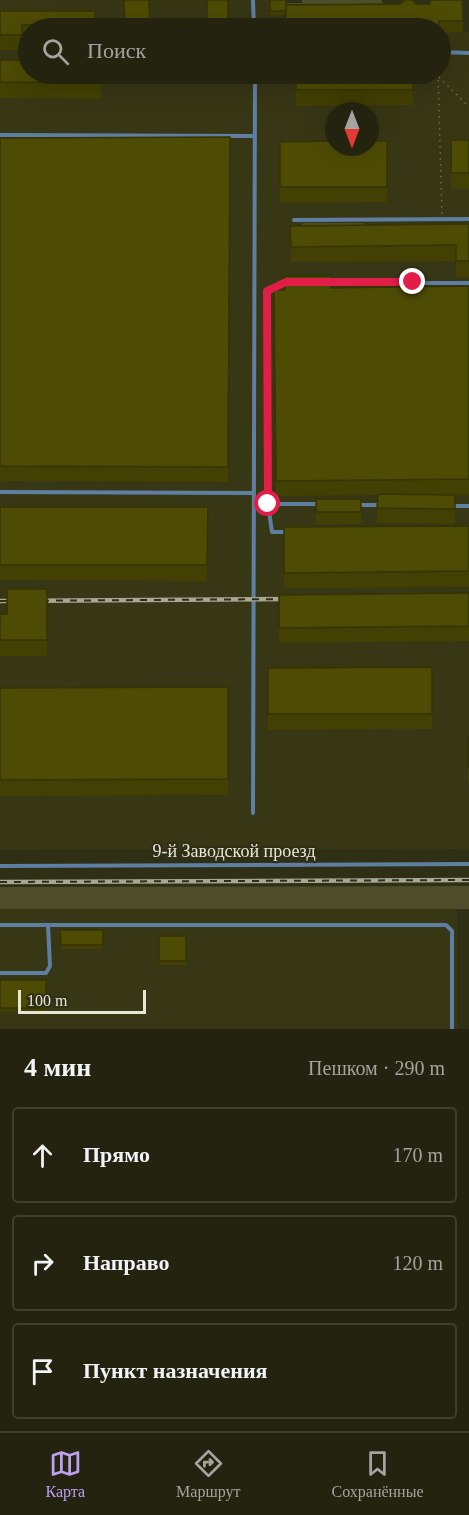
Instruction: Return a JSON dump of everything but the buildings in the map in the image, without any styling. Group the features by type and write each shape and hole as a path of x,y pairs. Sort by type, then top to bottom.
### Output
{"lane":[{"path":"253,0 254,18"},
{"path":"451,52 469,53"},
{"path":"253,813 255,84"},
{"path":"0,135 255,136"},
{"path":"294,220 469,219"},
{"path":"295,532 272,532 268,504 267,291 286,282 296,282"},
{"path":"317,283 469,283"},
{"path":"0,492 254,493"},
{"path":"268,504 327,504"},
{"path":"351,505 386,505"},
{"path":"445,506 469,506"},
{"name":"9-й Заводской проезд","path":"0,866 469,864"},
{"path":"0,925 446,925 452,931 452,1029"},
{"path":"0,973 46,973 50,966 48,925"}],"path":[{"path":"438,84 442,219"},
{"path":"447,84 469,107"}],"shaded area":[{"path":"0,0 286,0 286,17 462,7 463,32 469,32 469,849 0,850"},
{"path":"302,0 381,0 386,7 288,15 287,3 302,3"},
{"path":"303,223 363,223 365,238 299,228"},
{"path":"469,886 469,909 0,909 0,887"},
{"path":"0,909 457,909 458,1029 0,1029"}],"railway":[{"path":"0,601 294,599"},
{"path":"0,882 469,880"}],"route":[{"path":"268,504 267,291 286,282 413,282"}]}
